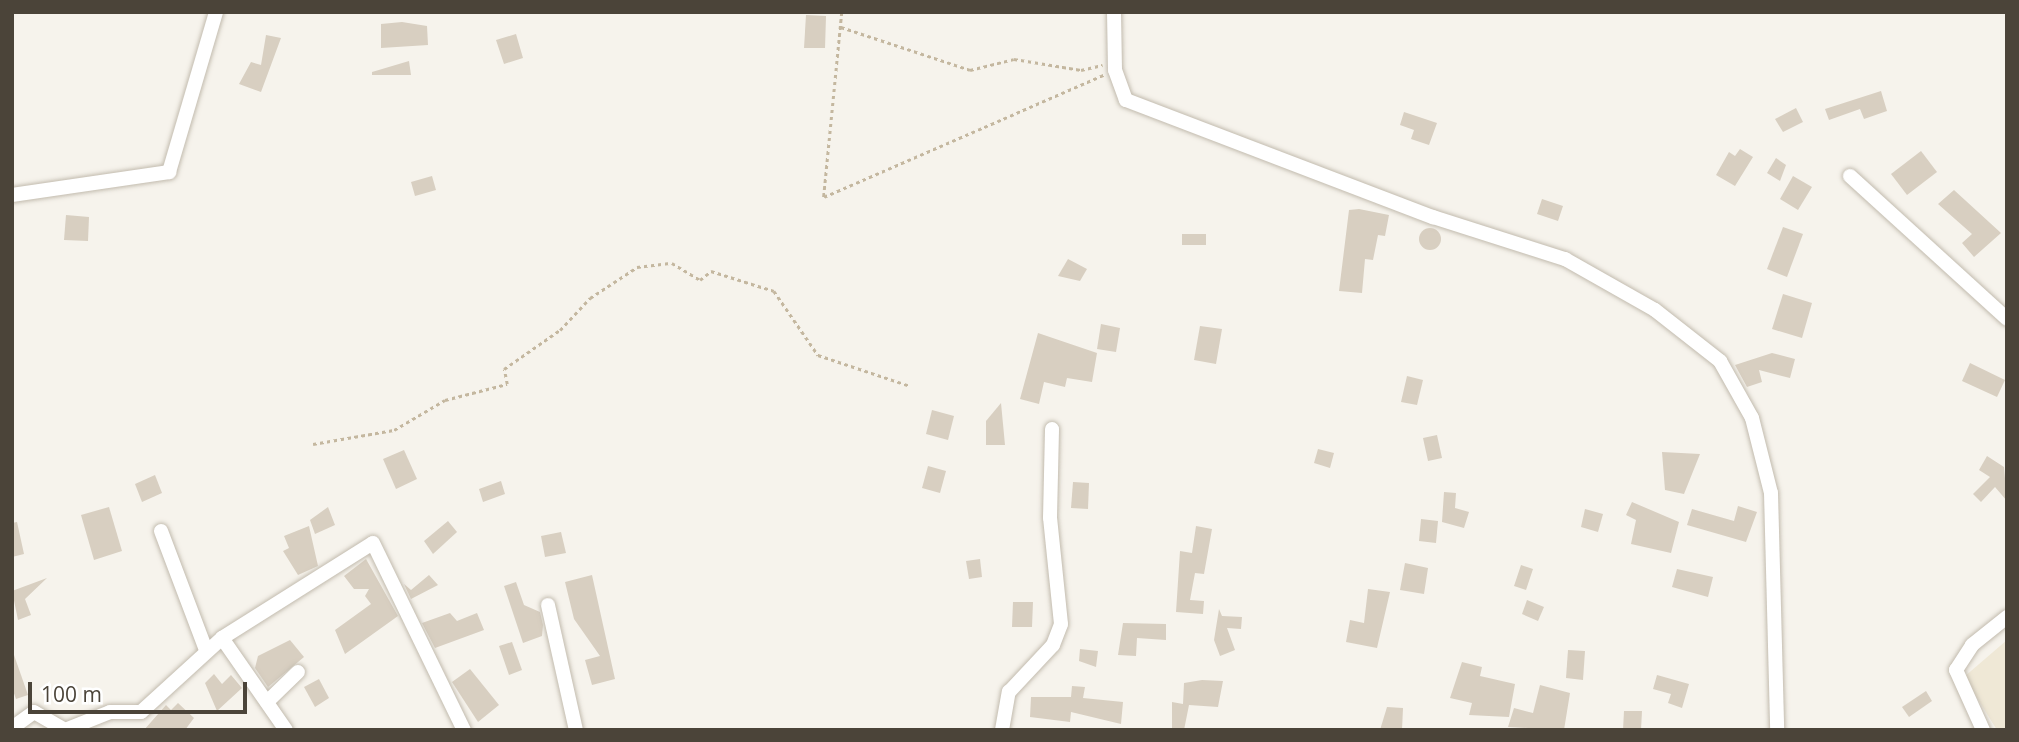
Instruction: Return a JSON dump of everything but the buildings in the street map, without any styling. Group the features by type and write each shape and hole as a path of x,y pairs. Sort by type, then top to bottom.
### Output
{"street":[{"path":"12,195 169,172 216,12"},
{"path":"1114,12 1115,70 1126,100 1139,107 1565,259 1610,280 1703,344 1741,394 1765,461 1776,577 1777,730"},
{"path":"1850,176 2007,319"},
{"path":"1002,730 1009,692 1054,645 1061,624 1050,518 1052,429"},
{"path":"161,531 206,650"},
{"path":"12,728 34,712 65,730 110,712 141,712 222,638 373,543 464,730"},
{"path":"548,605 576,730"},
{"path":"1983,730 1956,670 1972,645 2007,617"},
{"path":"222,638 286,730"},
{"path":"267,702 298,672"}],"path":[{"path":"842,12 824,197 1115,70"},
{"path":"841,27 970,69 1014,59 1081,70 1106,64 1115,70"},
{"path":"313,444 394,430 445,400 508,384 504,369 560,330 590,298 637,267 672,263 700,280 711,271 774,291 818,355 910,386"}],"shaded area":[{"path":"2007,640 2007,730 1997,730 1964,677"}]}
